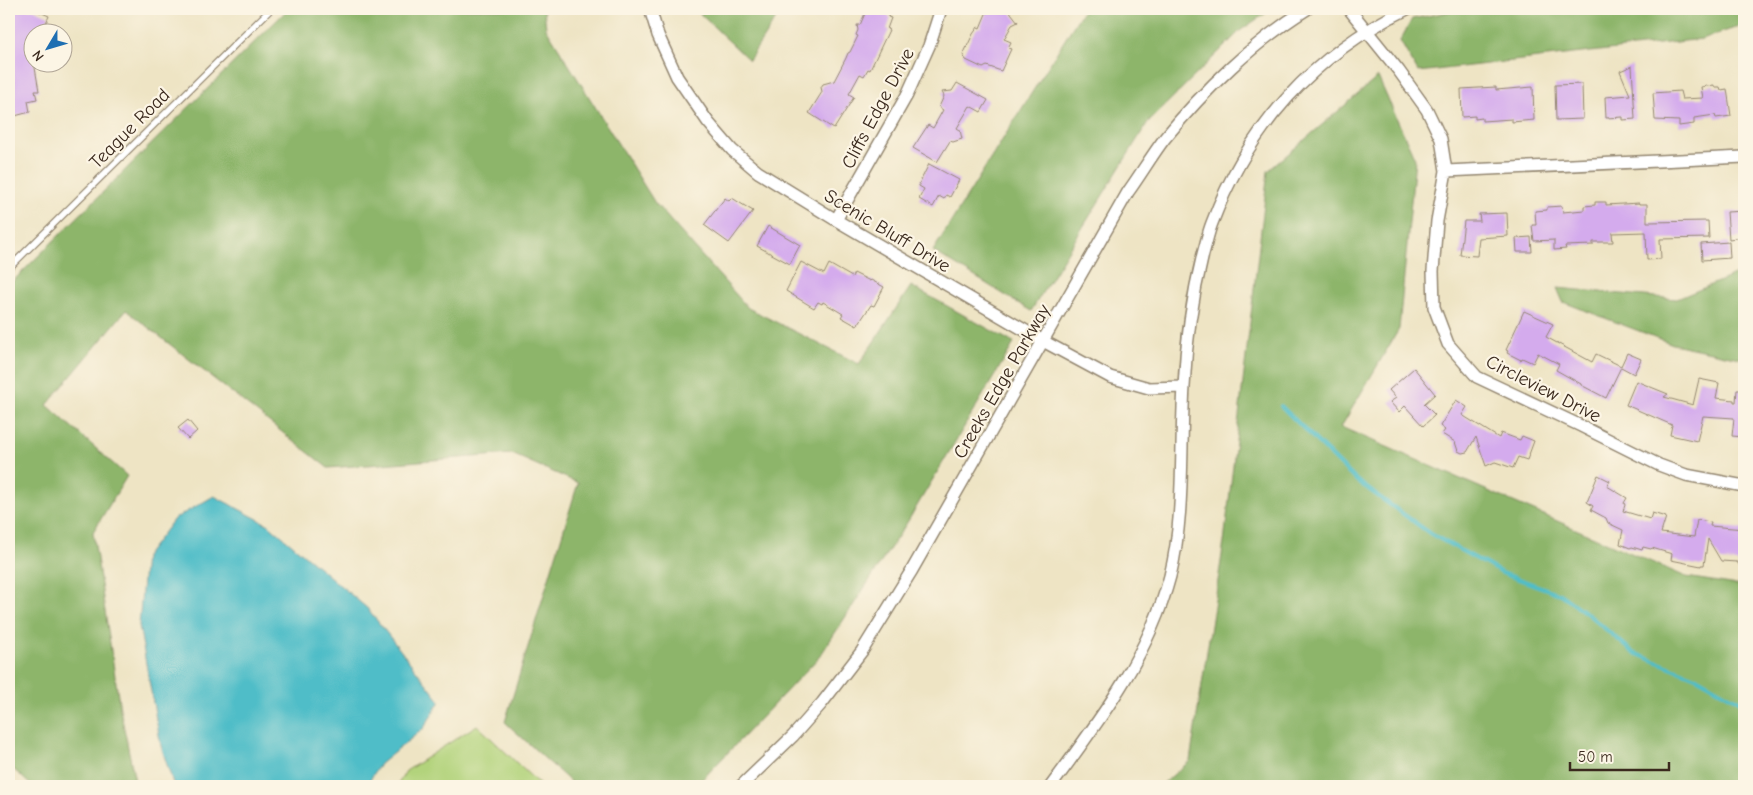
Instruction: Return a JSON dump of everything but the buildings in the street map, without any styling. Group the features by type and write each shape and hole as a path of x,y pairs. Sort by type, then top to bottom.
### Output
{"street":[{"name":"Scenic Bluff Drive","path":"650,9 658,35 677,77 708,122 732,150 758,172 836,220 1043,341 1110,377 1149,388 1184,387"},
{"name":"Cliffs Edge Drive","path":"836,220 907,95 929,46 941,9"},
{"name":"Creeks Edge Parkway","path":"741,786 793,736 862,651 912,570 1128,192 1165,139 1198,101 1248,53 1295,16 1307,9"},
{"name":"Circleview Drive","path":"1349,9 1427,110 1441,139 1446,171 1433,271 1434,307 1448,344 1477,377 1659,465 1686,476 1744,486"},
{"path":"1050,786 1113,700 1136,661 1157,618 1170,574 1178,526 1184,387 1190,318 1198,273 1211,224 1228,187 1250,146 1261,130 1301,82 1328,58 1366,31 1407,9"},
{"path":"1446,171 1744,157"}],"lane":[{"name":"Teague Road","path":"9,268 271,9"}],"green space":[{"path":"288,9 544,9 546,28 655,203 748,308 859,364 911,286 1014,343 908,521 820,656 696,786 575,786 505,722 578,483 512,454 328,468 126,310 47,405 127,476 93,532 120,709 136,786 32,786 9,765 9,285"},
{"path":"695,9 782,9 749,60"},
{"path":"1084,9 1272,9 1241,30 1148,122 1031,311 933,251"},
{"path":"1463,9 1744,9 1744,25 1702,39 1418,72 1400,41 1412,19"},
{"path":"1378,77 1415,159 1399,329 1341,427 1686,577 1744,586 1744,786 1160,786 1190,761 1224,542 1268,171"},
{"path":"1744,271 1744,359 1673,344 1563,302 1557,288 1677,299"},
{"path":"477,725 541,786 397,786 406,771"}],"water":[{"path":"214,496 269,525 368,609 440,701 424,728 380,764 366,786 174,786 161,746 139,625 145,557 174,519"}],"waterway":[{"path":"1281,406 1357,481 1431,534 1502,573 1560,594 1590,616 1634,653 1698,678 1744,704"}]}
